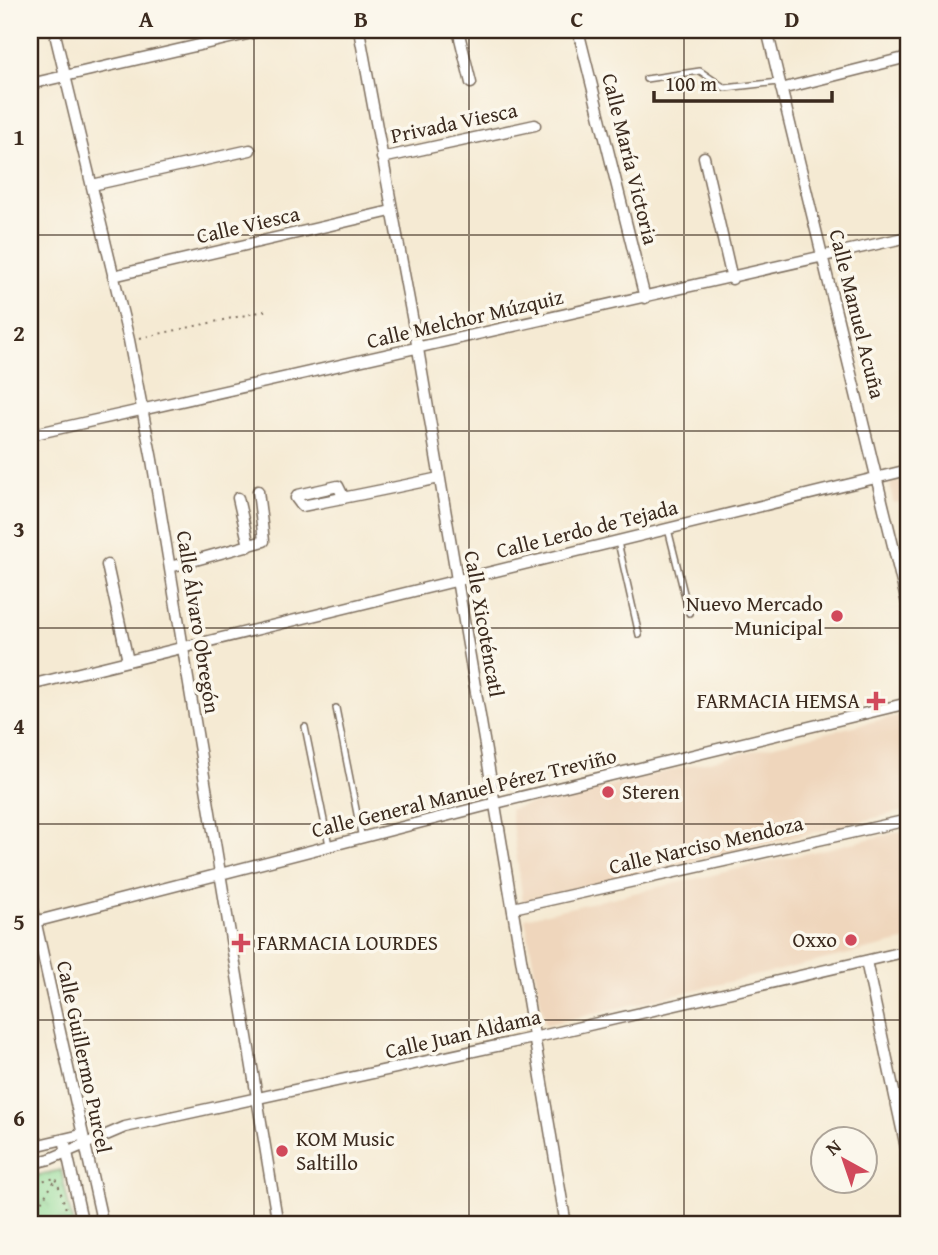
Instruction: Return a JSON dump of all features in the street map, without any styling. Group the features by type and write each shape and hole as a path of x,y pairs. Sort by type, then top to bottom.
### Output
{"street":[{"name":"Calle Álvaro Obregón","path":"54,30 129,340 143,411 278,1225"},
{"path":"30,84 264,30"},
{"name":"Calle Xicoténcatl","path":"359,30 418,349 566,1225"},
{"path":"458,30 471,83"},
{"name":"Calle María Victoria","path":"578,30 645,298"},
{"name":"Calle Manuel Acuña","path":"767,30 908,607"},
{"path":"780,85 908,57"},
{"name":"Privada Viesca","path":"382,158 535,125"},
{"path":"92,185 250,149"},
{"path":"704,157 732,279"},
{"name":"Calle Viesca","path":"113,276 391,211"},
{"name":"Calle Melchor Múzquiz","path":"30,435 732,279 908,237"},
{"name":"Calle Lerdo de Tejada","path":"30,685 908,470"},
{"path":"344,498 439,478"},
{"path":"170,567 262,542 266,536 258,491"},
{"path":"238,498 249,546"},
{"path":"107,565 128,661"},
{"name":"Calle General Manuel Pérez Treviño","path":"32,922 221,876 496,803 908,703"},
{"name":"Calle Narciso Mendoza","path":"513,908 908,820"},
{"name":"Calle Guillermo Purcel","path":"30,897 32,922 103,1225"},
{"name":"Calle Juan Aldama","path":"30,1146 64,1139 82,1140 125,1127 533,1038 908,951"},
{"path":"866,961 905,1125 908,1157"},
{"name":"Calle Guillermo Purcel","path":"64,1139 83,1225"},
{"name":"Calle Juan Aldama","path":"30,1164 66,1153 82,1140"}],"lane":[{"path":"646,79 695,71 703,72 725,88 780,85"},
{"path":"668,529 689,613"},
{"path":"618,541 639,635"},
{"path":"336,708 362,839"},
{"path":"305,727 330,848"}],"path":[{"path":"129,340 269,310"},
{"path":"30,1183 56,1178"},
{"path":"30,1219 56,1178"},
{"path":"56,1178 70,1225"}],"shaded area":[{"path":"908,479 908,524 904,523 901,502 893,503 890,483"},
{"path":"908,713 908,810 523,902 510,809"},
{"path":"908,830 908,940 545,1025 525,918"}],"green space":[{"path":"61,1170 73,1225 30,1225 30,1177"}],"place":[{"name":"Nuevo Mercado Municipal","path":"837,616"},
{"name":"FARMACIA HEMSA","path":"876,701"},
{"name":"Steren","path":"608,792"},
{"name":"Oxxo","path":"851,940"},
{"name":"FARMACIA LOURDES","path":"241,943"},
{"name":"KOM Music Saltillo","path":"282,1151"}]}
